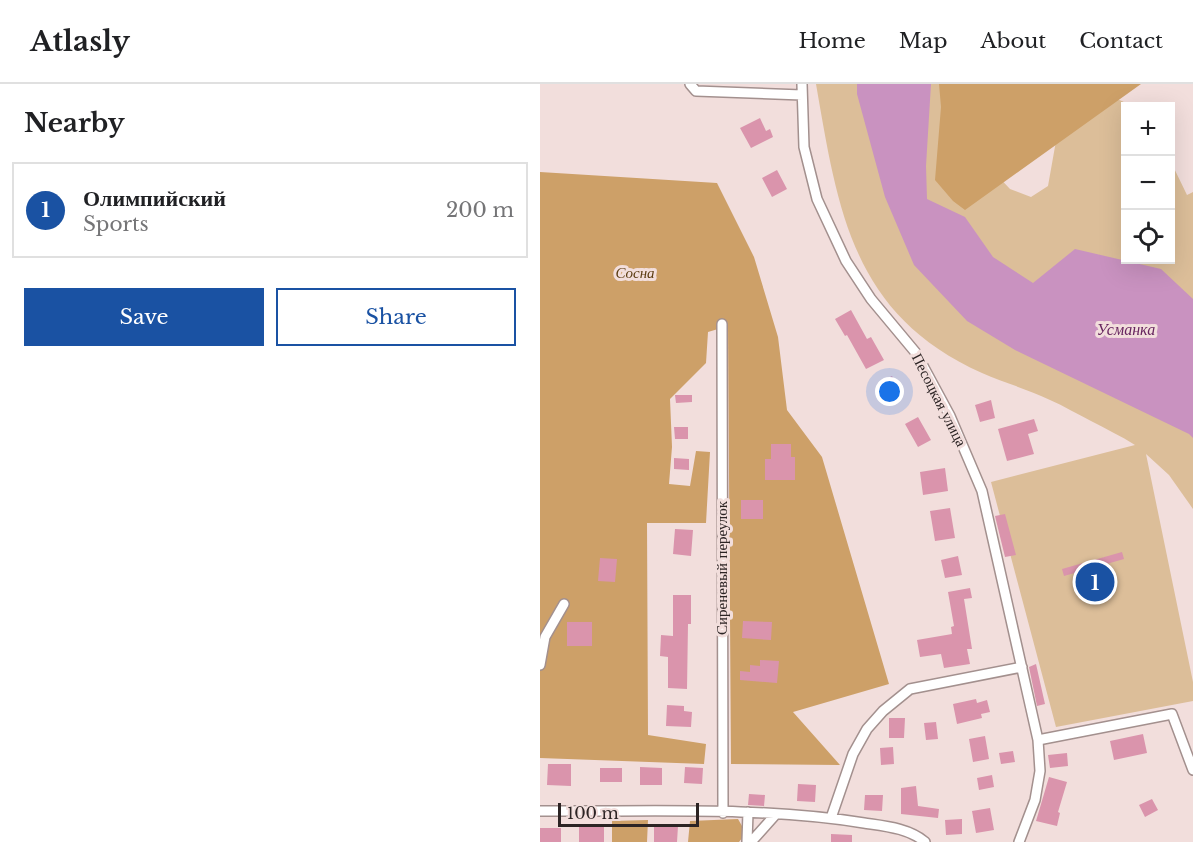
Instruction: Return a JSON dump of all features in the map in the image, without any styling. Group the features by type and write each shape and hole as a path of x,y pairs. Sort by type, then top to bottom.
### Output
{"street":[{"path":"690,84 696,91 802,95"},
{"name":"Песоцкая улица","path":"801,84 804,147 817,199 846,261 871,298 916,353 950,416 982,491 1038,740 1040,771 1035,800 1019,842"},
{"name":"Сиреневый переулок","path":"722,324 723,813"},
{"path":"540,665 545,637 564,604"},
{"path":"831,818 853,754 867,729 883,711 910,689 1022,667"},
{"path":"1038,740 1172,714 1193,770"},
{"path":"837,803 845,820"},
{"path":"540,811 748,812 831,818 891,827 918,836 925,842"},
{"path":"748,812 749,842"},
{"path":"749,842 776,814"}],"shaded area":[{"path":"816,84 973,84 994,172 1010,189 1031,197 1048,186 1059,124 1105,95 1122,101 1124,102 1121,102 1121,264 1175,264 1175,170 1187,195 1193,192 1193,509 1169,475 1146,454 1193,682 1193,701 1056,727 991,482 1135,445 1055,402 982,373 938,349 904,321 878,289 858,254 844,216"}],"green space":[{"path":"939,84 1141,84 965,210 953,201 935,180 941,107"},
{"name":"Сосна","path":"540,172 717,183 754,257 778,337 787,410 822,457 889,684 793,712 840,765 731,764 728,326 708,332 706,363 670,399 672,447 669,484 690,486 696,451 710,452 706,523 647,523 648,735 706,744 704,764 540,758"},
{"path":"738,819 746,833 739,842 688,842 690,821"},
{"path":"648,820 647,842 612,842 612,821"}],"water":[{"name":"Усманка","path":"857,84 931,84 926,166 927,199 965,217 993,257 1033,283 1075,249 1121,260 1121,264 1140,264 1161,269 1193,299 1193,438 1189,434 1015,350 967,321 914,265 885,197 857,94"}],"building":[{"path":"760,118 766,131 770,129 773,137 751,148 740,128"},
{"path":"777,170 787,189 772,197 762,178"},
{"path":"851,310 867,339 871,337 884,360 866,369 835,319"},
{"path":"892,376 901,392 886,400 877,384"},
{"path":"675,395 692,395 692,402 676,403"},
{"path":"991,400 995,418 980,422 975,405"},
{"path":"918,417 931,440 918,447 905,424"},
{"path":"1034,419 1038,431 1028,434 1034,454 1007,461 998,429"},
{"path":"674,427 688,427 688,439 675,439"},
{"path":"771,444 791,444 791,457 795,457 795,480 765,480 765,459 771,459"},
{"path":"674,458 689,459 689,470 674,469"},
{"path":"945,468 948,491 923,495 920,472"},
{"path":"741,500 763,500 763,519 741,519"},
{"path":"950,508 955,538 935,541 930,511"},
{"path":"1005,514 1016,555 1005,557 995,516"},
{"path":"675,529 693,530 691,556 673,554"},
{"path":"1122,552 1124,559 1064,576 1062,569"},
{"path":"958,556 962,575 945,578 941,560"},
{"path":"600,558 617,559 615,582 598,581"},
{"path":"970,588 972,598 964,599 972,649 967,649 970,664 944,668 941,654 920,657 917,640 952,634 951,627 954,626 948,592"},
{"path":"673,595 691,595 687,689 668,688 668,657 660,656 661,635 673,636"},
{"path":"743,621 772,622 771,640 742,638"},
{"path":"567,622 592,622 592,646 567,646"},
{"path":"760,660 779,661 777,683 740,680 740,671 750,672 750,665 760,666"},
{"path":"1036,664 1045,704 1037,706 1029,667"},
{"path":"976,699 977,703 987,700 990,712 981,714 982,718 957,724 953,704"},
{"path":"667,705 684,706 684,711 692,712 691,727 666,726"},
{"path":"889,718 905,718 904,738 889,738"},
{"path":"936,722 938,739 926,740 924,723"},
{"path":"1143,734 1147,753 1114,760 1110,741"},
{"path":"985,736 989,759 973,762 969,739"},
{"path":"893,747 894,764 881,765 880,748"},
{"path":"1013,751 1015,762 1001,764 999,753"},
{"path":"1067,753 1068,766 1050,768 1048,755"},
{"path":"548,764 571,764 571,786 547,785"},
{"path":"640,767 662,768 662,785 640,785"},
{"path":"685,767 703,768 702,784 684,783"},
{"path":"600,768 622,768 622,782 600,782"},
{"path":"992,775 994,787 979,790 977,778"},
{"path":"1049,777 1067,782 1058,812 1060,813 1057,826 1036,821"},
{"path":"798,784 816,785 815,802 797,801"},
{"path":"916,786 918,806 939,809 938,818 901,814 901,788"},
{"path":"749,794 765,795 764,806 748,805"},
{"path":"865,795 883,795 882,811 864,810"},
{"path":"1152,799 1158,810 1145,817 1139,805"},
{"path":"990,808 994,830 976,833 972,811"},
{"path":"962,819 962,834 946,835 945,820"},
{"path":"579,825 604,826 604,842 579,842"},
{"path":"654,825 678,826 677,842 654,842"},
{"path":"540,828 561,828 561,842 540,842"},
{"path":"831,834 852,835 852,842 831,842"}],"place":[{"name":"Олимпийский","path":"1095,582"}]}
